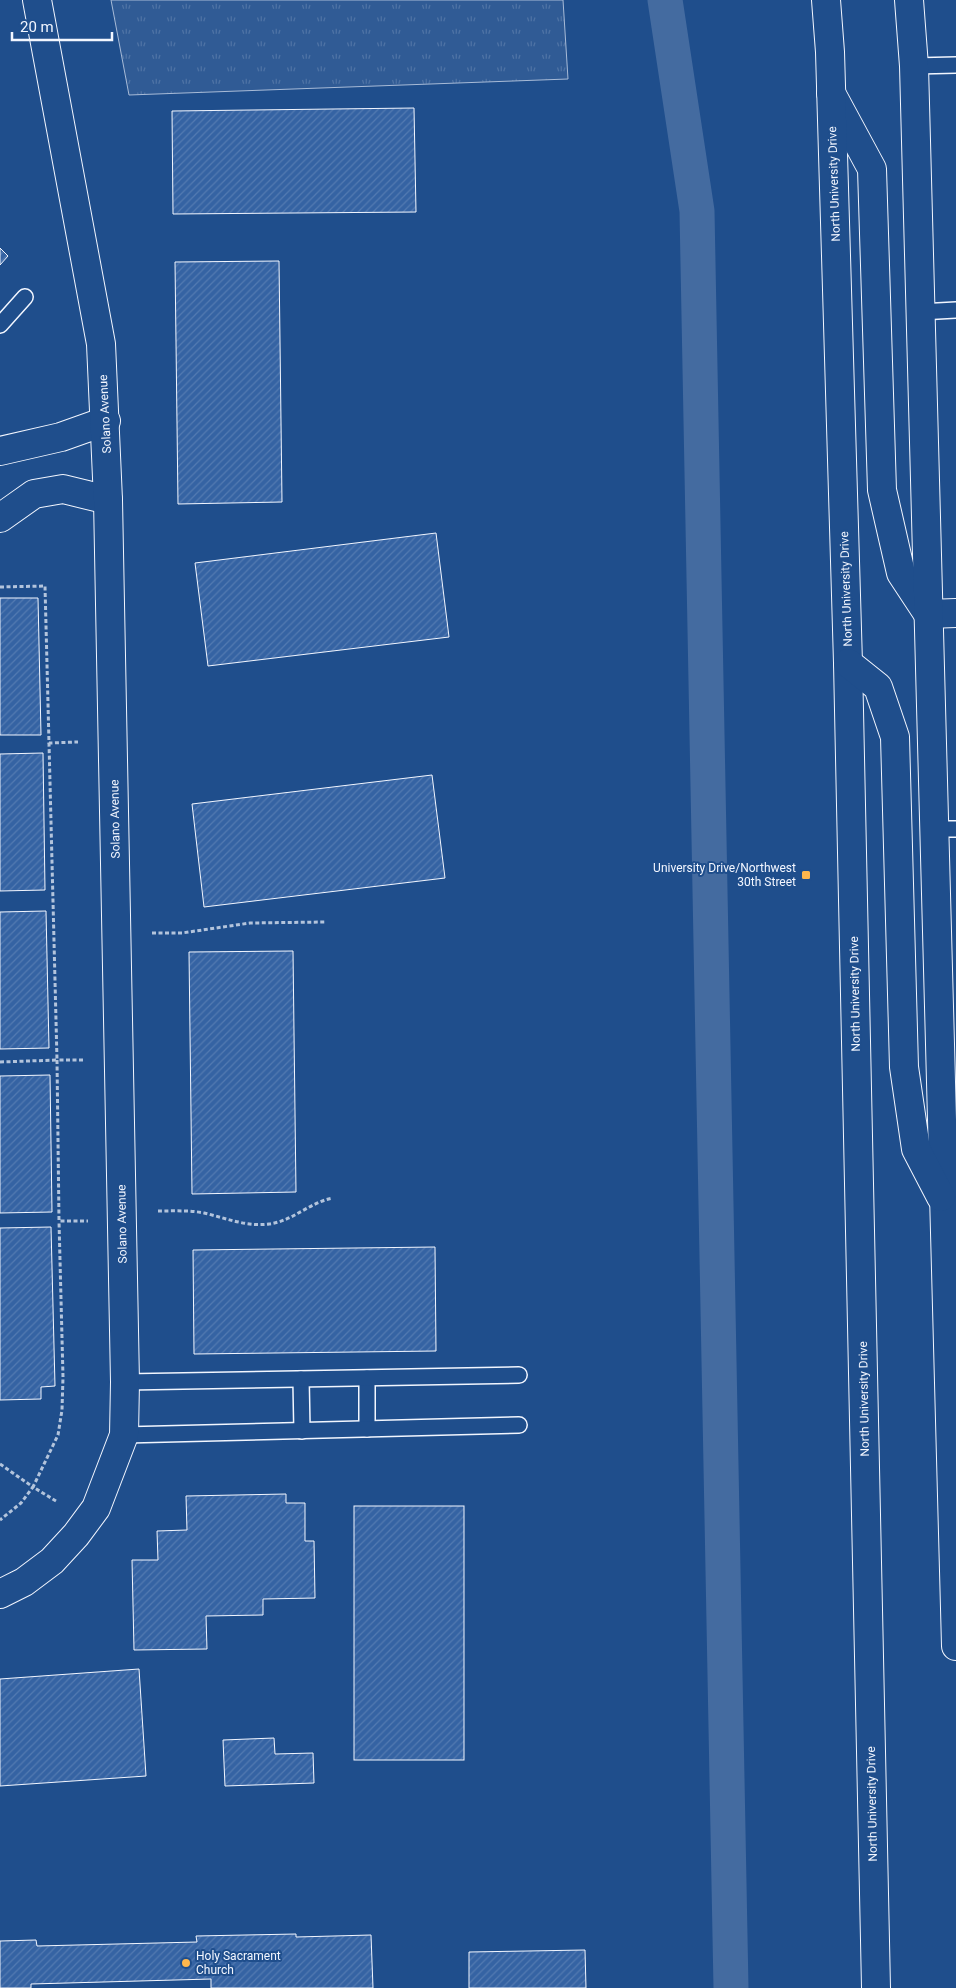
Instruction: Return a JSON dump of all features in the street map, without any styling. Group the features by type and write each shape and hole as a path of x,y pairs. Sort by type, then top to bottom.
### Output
{"main road":[{"name":"Solano Avenue","path":"0,1594 24,1582 52,1561 76,1535 96,1508 124,1435 125,1382 106,421 101,344 37,0"},
{"name":"North University Drive","path":"826,0 831,93 848,663 876,1988"},
{"path":"909,0 914,66 928,614 945,829 949,1126 945,1206 956,1646"},
{"path":"831,93 872,169 882,490 901,573 928,614"},
{"path":"0,451 61,437 106,421"},
{"path":"3,509 34,494 63,489 108,500"},
{"path":"928,614 956,613"},
{"path":"848,663 878,687 895,737 904,1068 916,1149 945,1206"}],"lane":[{"path":"914,66 956,65"},
{"path":"0,325 25,297"},
{"path":"920,312 956,310"},
{"path":"125,1382 519,1375"},
{"path":"367,1378 367,1429"},
{"path":"301,1379 302,1431"},
{"path":"124,1435 519,1425"}],"path":[{"path":"0,587 45,586 63,1376 62,1410 58,1435 33,1486 21,1503 0,1520"},
{"path":"49,744 78,742"},
{"path":"152,933 182,933 250,923 326,922"},
{"path":"0,1062 83,1060"},
{"path":"158,1211 202,1213 242,1223 268,1224 290,1218 322,1200 333,1198"},
{"path":"59,1221 88,1221"},
{"path":"0,1464 56,1502"}],"green space":[{"path":"111,0 563,0 568,79 129,95"}],"building":[{"path":"414,108 416,212 173,214 172,111"},
{"path":"0,248 8,256 0,265"},
{"path":"279,261 282,502 178,504 175,262"},
{"path":"436,533 449,637 208,666 195,563"},
{"path":"0,598 38,598 41,735 0,735"},
{"path":"43,753 45,890 0,891 0,754"},
{"path":"432,775 445,878 204,907 192,804"},
{"path":"46,911 49,1048 0,1049 0,912"},
{"path":"293,951 296,1192 192,1194 189,952"},
{"path":"50,1075 52,1212 0,1213 0,1076"},
{"path":"51,1227 55,1386 41,1387 41,1399 0,1400 0,1228"},
{"path":"435,1247 436,1351 194,1354 193,1250"},
{"path":"286,1494 286,1503 305,1503 305,1541 314,1541 315,1598 263,1599 263,1615 206,1616 207,1649 134,1650 132,1560 158,1560 157,1531 187,1530 186,1496"},
{"path":"354,1506 464,1506 464,1760 354,1760"},
{"path":"139,1669 146,1776 0,1786 0,1679"},
{"path":"274,1738 275,1754 313,1753 314,1783 225,1786 223,1740"},
{"name":"Holy Sacrament Church","path":"296,1934 296,1937 371,1935 373,1988 211,1988 211,1979 31,1984 31,1988 0,1988 0,1941 36,1940 37,1946 197,1942 196,1936"},
{"path":"585,1950 586,1988 469,1988 469,1952"}],"waterway":[{"path":"665,0 697,211 731,1988"}],"place":[{"name":"University Drive/Northwest 30th Street","path":"806,875"},
{"name":"Holy Sacrament Church","path":"186,1963"}]}
